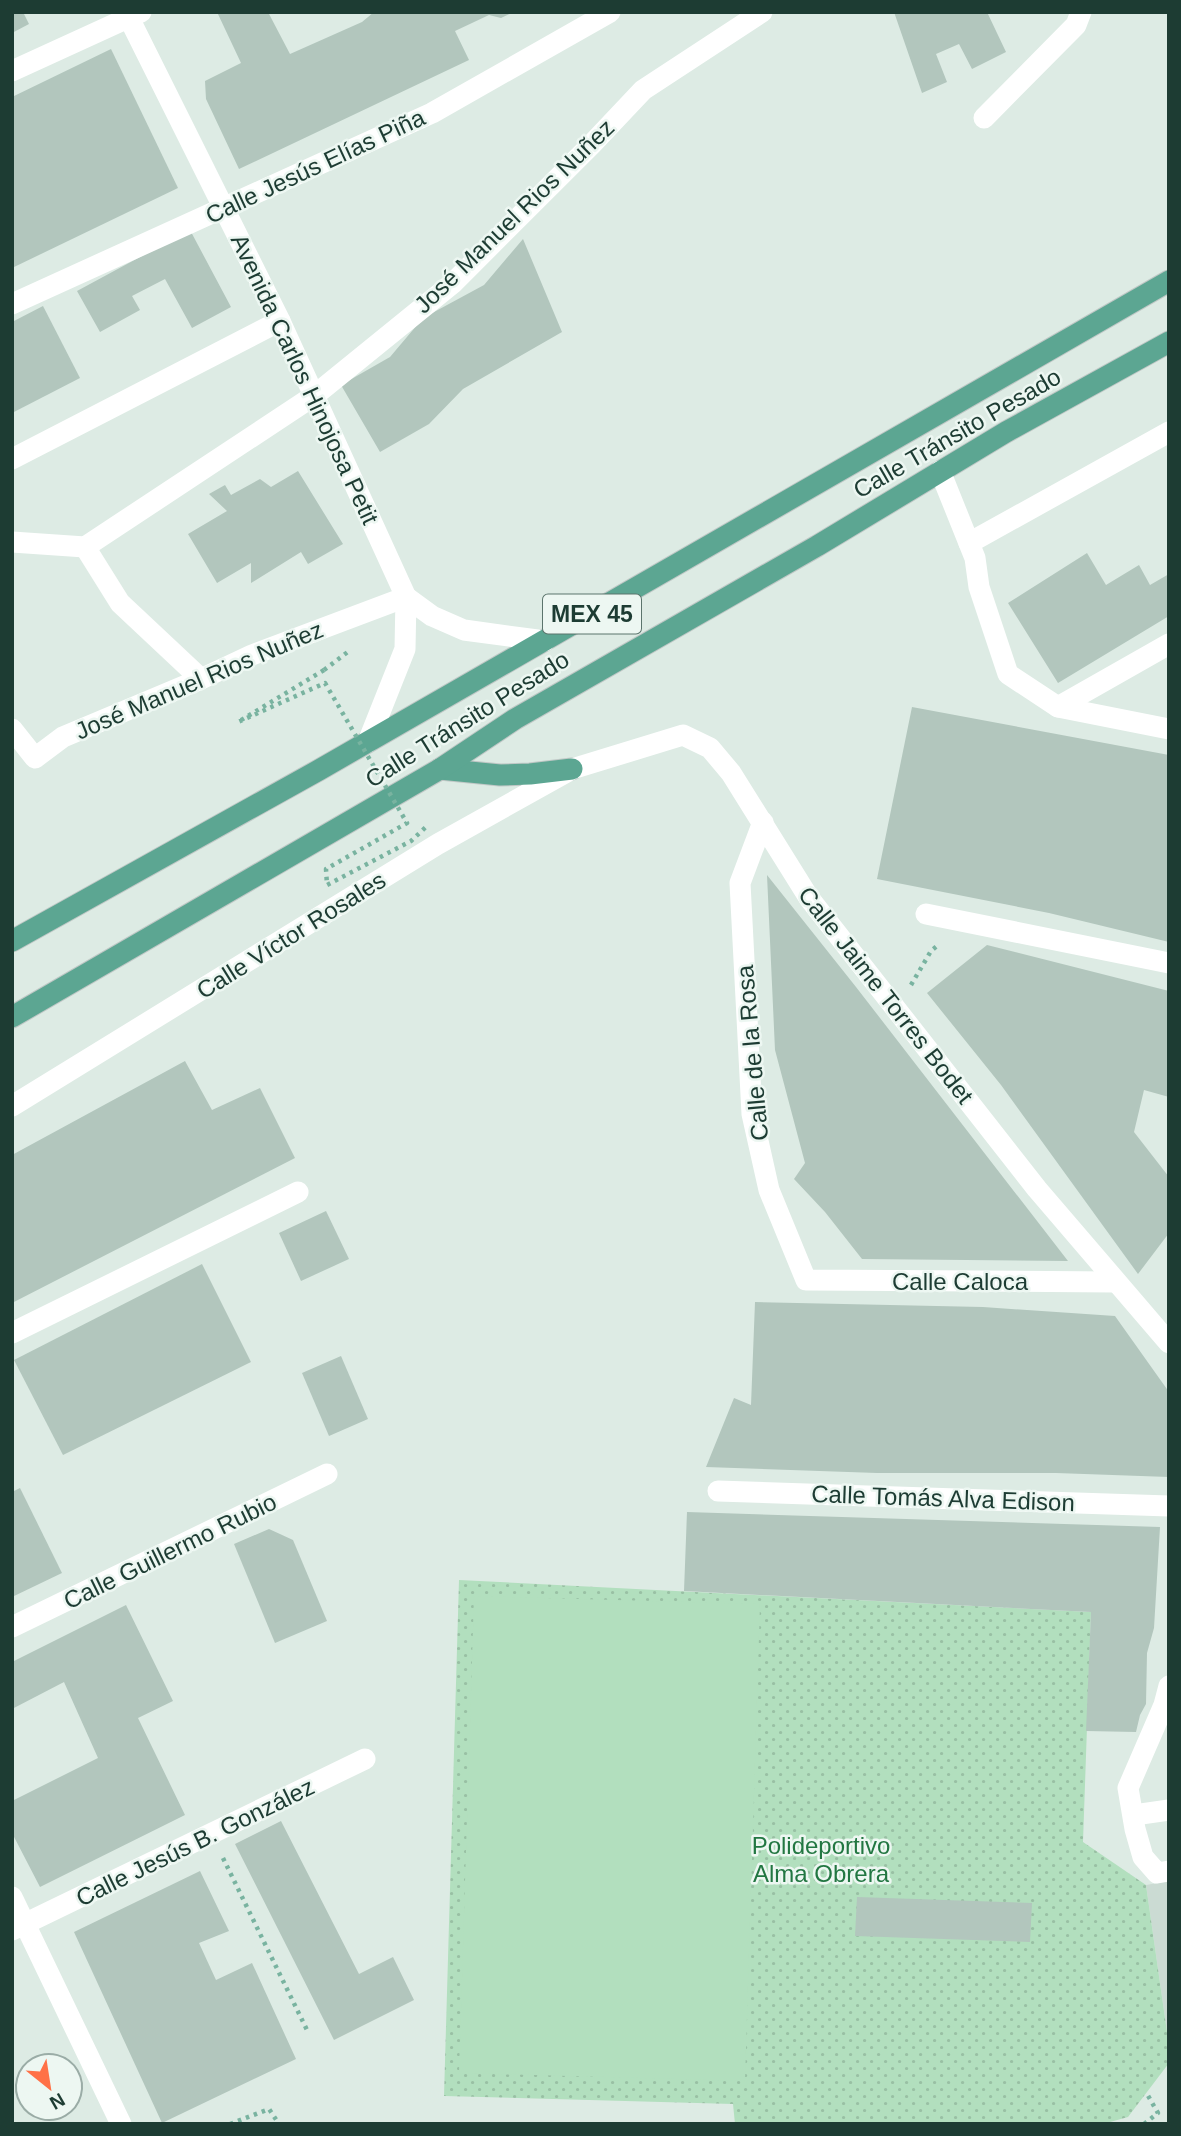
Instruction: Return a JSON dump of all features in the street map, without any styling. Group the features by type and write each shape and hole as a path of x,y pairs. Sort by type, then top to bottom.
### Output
{"main road":[{"name":"Calle Tránsito Pesado","path":"12,941 368,742 1169,281"},
{"name":"Calle Tránsito Pesado","path":"12,1017 440,769 526,712 817,546 940,471 1169,342"},
{"path":"440,769 500,775 572,769"}],"street":[{"name":"Calle Jesús Elías Piña","path":"12,304 432,113 610,12"},
{"name":"José Manuel Rios Nuñez","path":"85,547 315,395 453,283 643,90 762,12"},
{"path":"984,118 1076,25 1081,12"},
{"name":"Avenida Carlos Hinojosa Petit","path":"132,14 223,207 281,321 406,597"},
{"path":"12,71 132,14"},
{"path":"12,459 281,321"},
{"path":"969,543 1169,432"},
{"path":"940,471 975,558 979,587 1008,674 1058,707 1169,729"},
{"path":"12,542 85,547 120,603 201,679"},
{"name":"José Manuel Rios Nuñez","path":"12,729 35,758 63,737 278,644 406,597"},
{"path":"406,597 432,617 464,630 545,641"},
{"path":"368,742 405,649 406,597"},
{"path":"1058,707 1169,643"},
{"name":"Calle Jaime Torres Bodet","path":"572,769 683,735 710,748 731,773 808,898 1037,1189 1169,1343"},
{"name":"Calle Víctor Rosales","path":"12,1106 438,844 572,769"},
{"name":"Calle de la Rosa","path":"763,822 740,883 752,1114 769,1191 806,1280"},
{"path":"926,914 1169,963"},
{"path":"12,1333 298,1192"},
{"name":"Calle Caloca","path":"806,1280 1115,1282"},
{"name":"Calle Guillermo Rubio","path":"12,1628 327,1474"},
{"name":"Calle Tomás Alva Edison","path":"718,1491 1169,1506"},
{"path":"1163,1872 1143,1857 1128,1788 1164,1705 1169,1686"},
{"name":"Calle Jesús B. González","path":"18,1927 365,1759"},
{"path":"1133,1815 1169,1810"},
{"path":"12,1897 18,1927 121,2124"}],"path":[{"path":"324,670 238,722 326,683 407,823 326,869 327,885 411,841 427,826"},
{"path":"910,986 931,951 974,924"},
{"path":"211,1834 307,2030"},
{"path":"1144,2124 1158,2113 1147,2094"},
{"path":"230,2124 269,2109 279,2124"}],"shaded area":[{"path":"1169,1881 1169,2046 1146,1885"}],"green space":[{"name":"Polideportivo Alma Obrera","path":"459,1580 1091,1612 1083,1842 1146,1885 1169,2046 1169,2063 1128,2117 1103,2124 735,2124 733,2104 444,2096"},
{"path":"474,1596 760,1604 745,2081 459,2073"}],"building":[{"path":"12,12 23,12 29,24 12,33"},
{"path":"217,12 268,12 290,54 362,22 374,12 514,12 501,18 489,15 455,31 469,60 239,169 206,99 205,81 241,63"},
{"path":"894,12 987,12 1006,52 972,69 959,44 936,54 947,82 922,93"},
{"path":"111,49 178,188 12,268 12,97"},
{"path":"190,230 231,307 192,328 165,279 132,296 140,310 100,332 77,291"},
{"path":"523,239 562,332 463,389 429,424 380,452 341,385 390,357 423,318 484,285"},
{"path":"43,306 80,378 12,413 12,322"},
{"path":"298,471 343,544 308,564 301,552 251,583 251,563 217,583 188,534 227,511 209,494 225,485 231,495 260,479 271,487"},
{"path":"1087,553 1106,585 1139,565 1150,585 1169,574 1169,616 1058,683 1008,603"},
{"path":"912,707 1169,755 1169,942 1049,913 877,879"},
{"path":"767,875 1068,1261 862,1259 825,1212 794,1179 805,1163 775,1050"},
{"path":"987,945 1169,991 1169,1097 1144,1090 1134,1132 1169,1177 1169,1233 1138,1274 1001,1085 927,993"},
{"path":"185,1061 212,1110 260,1088 295,1158 12,1303 12,1155"},
{"path":"326,1211 349,1259 301,1281 279,1233"},
{"path":"202,1264 251,1362 63,1455 14,1360"},
{"path":"755,1302 983,1307 1115,1316 1169,1392 1169,1477 1056,1473 877,1473 706,1467 734,1398 751,1405"},
{"path":"341,1356 368,1419 329,1436 302,1373"},
{"path":"20,1488 62,1573 12,1597 12,1492"},
{"path":"687,1512 1160,1527 1154,1628 1147,1653 1146,1704 1136,1732 1086,1731 1091,1612 684,1591"},
{"path":"269,1529 293,1540 327,1621 275,1643 234,1544"},
{"path":"126,1605 173,1701 138,1718 185,1815 40,1887 12,1833 12,1801 98,1758 64,1682 12,1709 12,1662"},
{"path":"281,1821 359,1974 393,1957 414,2000 334,2040 235,1844"},
{"path":"200,1871 229,1931 199,1943 216,1980 252,1963 296,2059 162,2123 74,1932"},
{"path":"857,1897 1032,1903 1030,1942 855,1936"}]}
